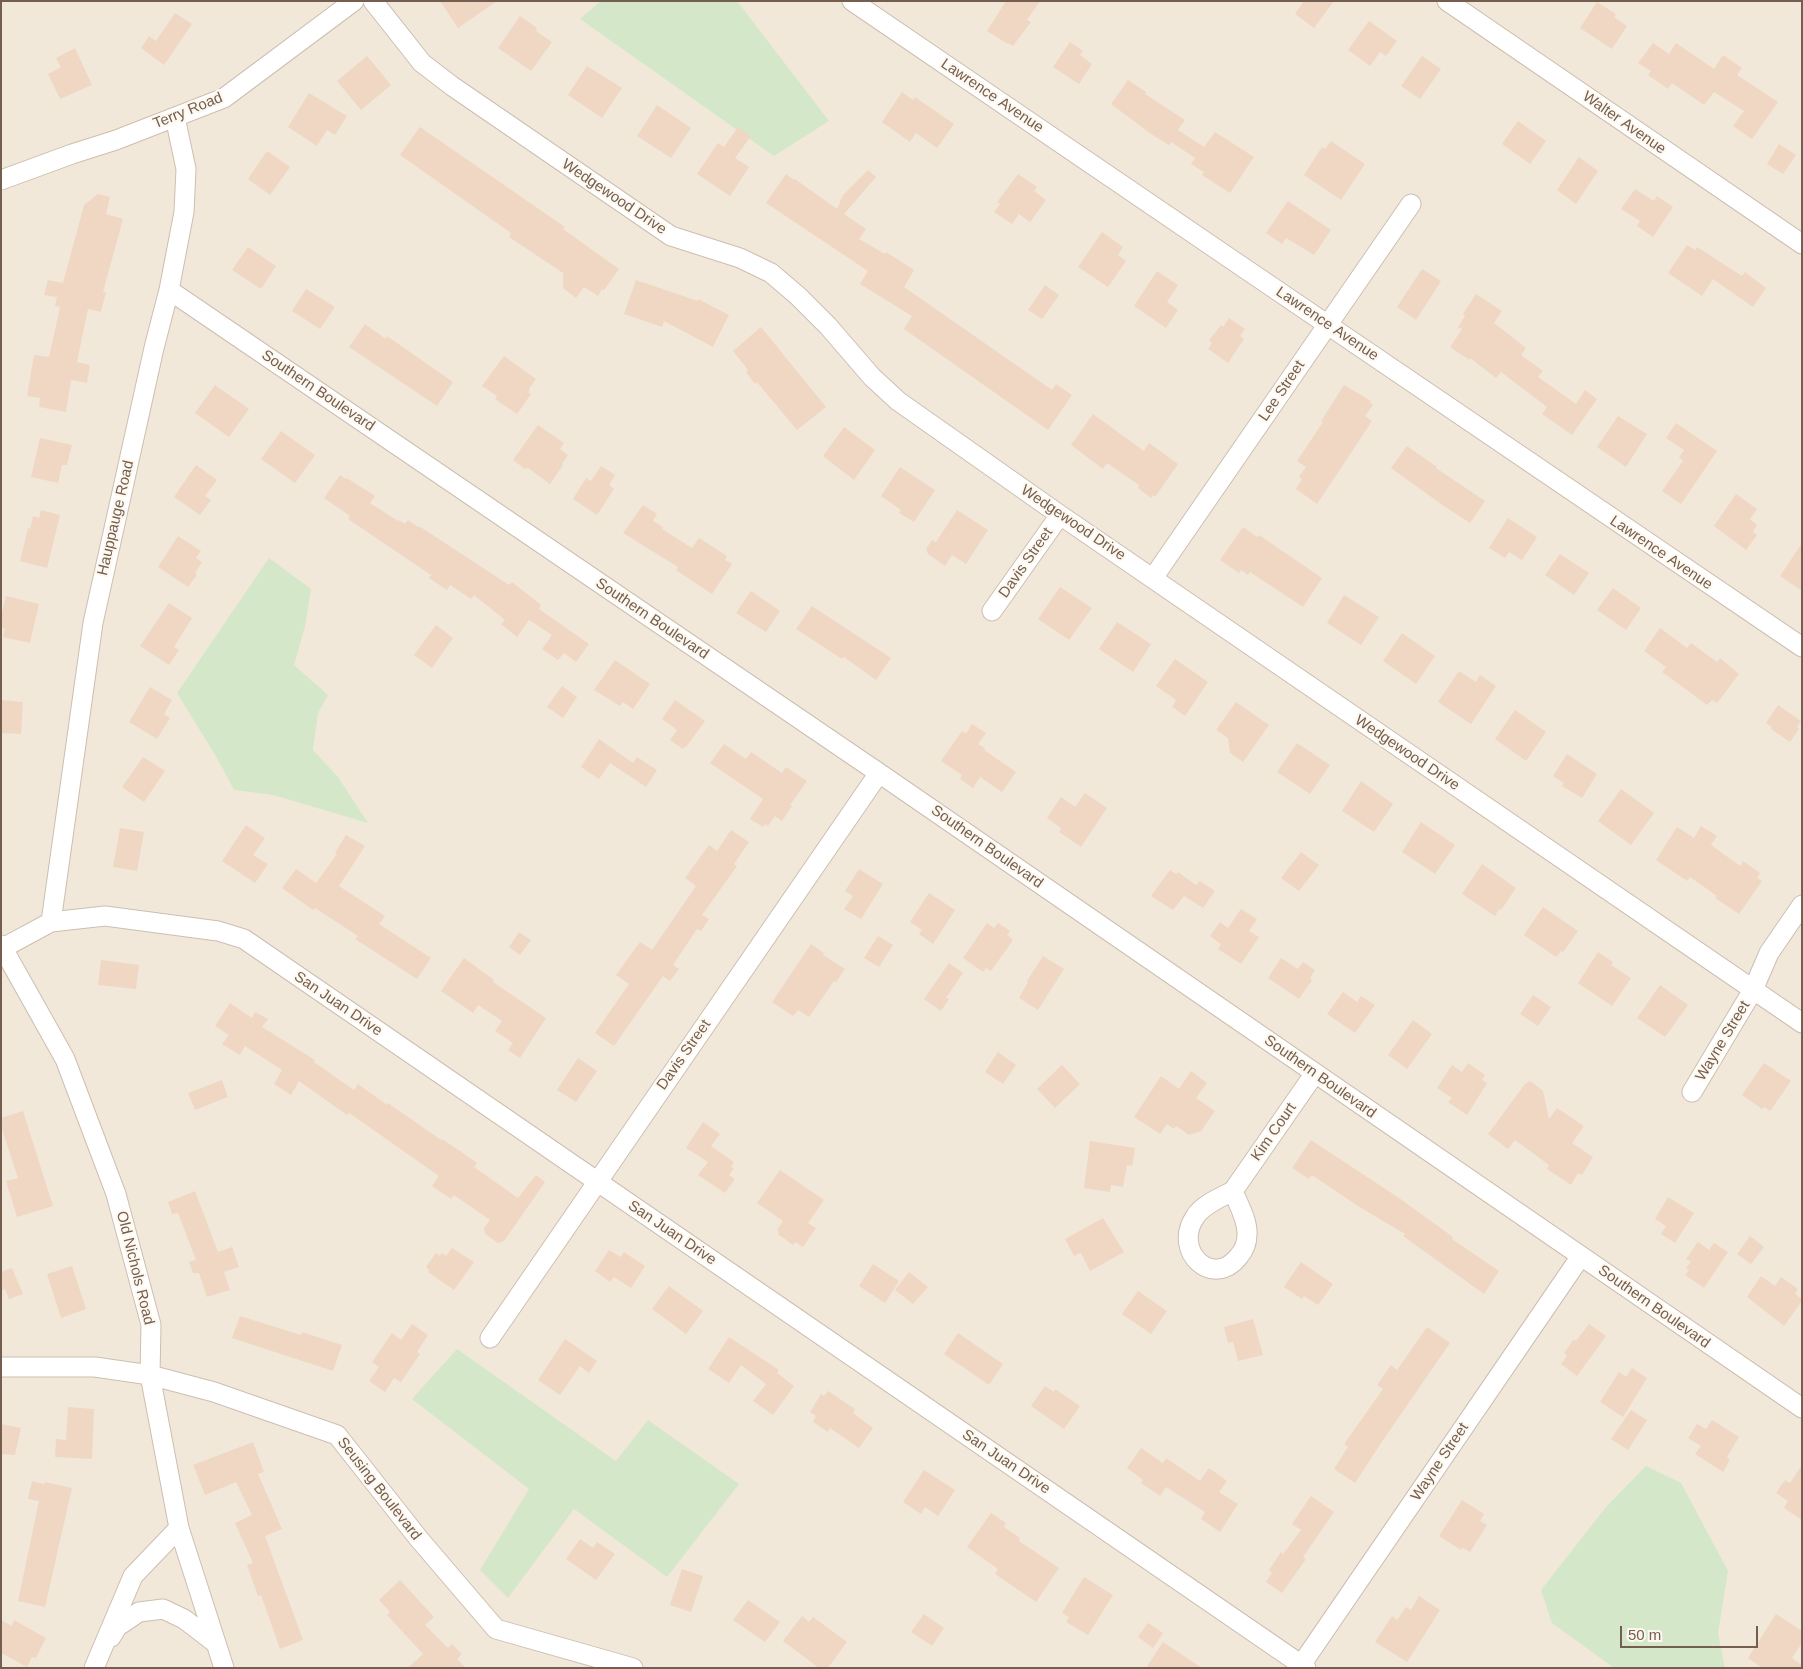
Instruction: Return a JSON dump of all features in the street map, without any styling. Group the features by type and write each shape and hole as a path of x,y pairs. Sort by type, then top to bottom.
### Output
{"street":[{"name":"Terry Road","path":"1,180 224,98 354,1"},
{"name":"Wedgewood Drive","path":"373,1 422,63 452,86 671,236 740,258 771,273 798,296 828,326 872,377 898,401 1802,1023"},
{"name":"Lawrence Avenue","path":"852,1 1327,324 1533,467 1802,647"},
{"name":"Walter Avenue","path":"1447,1 1802,244"},
{"name":"Hauppauge Road","path":"51,922 93,622 154,348 169,290 184,212 186,170 176,117"},
{"name":"Lee Street","path":"1154,578 1411,204"},
{"name":"Southern Boulevard","path":"169,290 879,773 1802,1408"},
{"name":"Davis Street","path":"992,611 1060,514"},
{"name":"Davis Street","path":"490,1338 879,773"},
{"name":"Wayne Street","path":"1692,1092 1753,990 1769,953 1802,905"},
{"name":"San Juan Drive","path":"2,947 51,922 105,916 218,931 244,939 1302,1667"},
{"name":"Old Nichols Road","path":"2,947 66,1059 116,1194 151,1325 150,1375 179,1528 214,1642 224,1668"},
{"name":"Kim Court","path":"1233,1191 1315,1073"},
{"name":"Wayne Street","path":"1302,1667 1581,1256"},
{"name":"Seusing Boulevard","path":"1,1367 95,1367 150,1375 214,1392 337,1435 419,1539 496,1629 633,1668"},
{"path":"95,1664 133,1576 179,1528"},
{"path":"95,1664 118,1627 139,1612 163,1609 184,1619 214,1642"}],"shaded area":[{"path":"1,1 1802,1 1802,1668 1,1668"}],"green space":[{"path":"601,1 737,1 829,121 774,156 580,19"},
{"path":"269,558 311,589 305,627 294,665 328,695 318,713 313,750 338,777 368,823 273,795 234,790 217,758 177,693"},
{"path":"457,1349 616,1461 648,1420 739,1484 667,1577 574,1509 508,1598 480,1570 529,1489 412,1399"},
{"path":"1646,1466 1681,1483 1728,1571 1718,1633 1725,1668 1614,1668 1552,1623 1541,1590 1606,1507"}],"building":[{"path":"440,1 497,1 458,28"},
{"path":"1006,1 1040,1 1027,20 1031,22 1013,46 987,31"},
{"path":"1304,1 1334,1 1314,28 1295,14"},
{"path":"1597,2 1616,14 1614,17 1627,26 1612,49 1580,28"},
{"path":"175,13 192,24 164,65 141,48 149,36 156,41"},
{"path":"520,16 537,28 536,31 552,42 531,71 498,48"},
{"path":"1369,21 1397,41 1386,56 1380,52 1370,66 1348,50"},
{"path":"1070,42 1083,51 1080,55 1092,64 1079,84 1053,67"},
{"path":"1653,43 1669,54 1676,43 1714,69 1723,55 1742,68 1737,75 1778,102 1752,139 1733,126 1744,111 1714,92 1704,105 1672,83 1668,89 1648,75 1651,71 1638,63"},
{"path":"75,48 92,85 60,99 48,74 61,67 56,58"},
{"path":"367,56 391,85 361,110 337,81"},
{"path":"1422,56 1441,69 1420,99 1401,86"},
{"path":"587,66 622,88 602,118 568,95"},
{"path":"1128,80 1146,92 1145,94 1185,120 1178,130 1204,147 1215,132 1254,157 1230,193 1202,175 1204,172 1191,164 1195,158 1171,142 1169,145 1151,134 1111,104"},
{"path":"902,92 913,100 915,97 954,124 937,148 916,133 910,142 882,122"},
{"path":"309,93 347,116 335,135 327,130 317,146 288,127"},
{"path":"657,105 691,128 671,158 637,136"},
{"path":"1518,121 1546,141 1530,164 1502,144"},
{"path":"420,127 565,227 563,229 619,269 604,290 602,289 598,296 584,287 576,298 563,288 563,273 509,237 511,233 400,155"},
{"path":"738,127 751,136 735,158 749,167 730,196 697,174 718,143 724,147"},
{"path":"1331,141 1365,164 1341,200 1304,175 1322,147 1325,149"},
{"path":"1779,144 1796,155 1783,174 1767,164"},
{"path":"267,151 290,167 270,195 248,179"},
{"path":"1579,157 1598,171 1576,204 1557,190"},
{"path":"868,170 876,177 844,214 866,229 859,239 885,254 886,252 914,270 904,287 1052,390 1056,384 1072,395 1048,430 904,329 912,316 860,284 868,271 766,203 786,174 837,209 843,195"},
{"path":"1018,174 1037,187 1034,191 1046,200 1030,222 1019,214 1012,224 994,212 1000,204 997,202"},
{"path":"1635,189 1654,201 1657,196 1673,207 1653,237 1637,226 1640,221 1621,209"},
{"path":"98,194 110,197 106,214 123,219 103,292 106,292 101,312 88,309 77,362 90,365 87,383 71,380 66,412 39,407 40,398 27,396 34,355 49,357 60,307 55,306 57,297 44,295 48,280 63,283 84,205"},
{"path":"1288,201 1331,230 1314,255 1286,238 1282,244 1266,233"},
{"path":"1102,232 1123,247 1118,255 1126,261 1108,287 1078,267"},
{"path":"1687,245 1695,250 1697,247 1742,276 1745,272 1766,288 1753,307 1713,279 1702,296 1668,273"},
{"path":"248,247 276,266 261,289 232,270"},
{"path":"1422,269 1441,281 1416,320 1397,307"},
{"path":"1157,271 1178,285 1167,302 1178,310 1166,328 1134,306"},
{"path":"636,280 698,301 698,299 729,315 713,347 664,321 662,327 624,314"},
{"path":"1045,285 1059,295 1042,319 1028,310"},
{"path":"306,289 335,307 320,329 292,311"},
{"path":"1476,294 1502,311 1494,323 1526,348 1521,355 1543,371 1538,377 1576,404 1585,390 1597,399 1572,435 1542,414 1547,407 1501,372 1496,378 1470,358 1469,360 1450,347 1462,329 1458,327 1465,316 1463,314"},
{"path":"1229,318 1245,329 1240,336 1244,339 1228,363 1208,349 1212,343 1209,340 1221,325 1223,327"},
{"path":"365,324 386,339 387,336 453,382 437,406 349,347"},
{"path":"761,327 826,407 797,430 757,382 755,384 746,372 748,370 733,351"},
{"path":"504,356 536,379 528,392 531,394 517,414 495,399 497,396 482,386"},
{"path":"215,385 249,409 229,437 195,413"},
{"path":"1344,385 1371,401 1370,403 1373,405 1365,416 1372,421 1317,504 1296,489 1302,479 1299,477 1306,467 1297,461 1323,422 1321,421"},
{"path":"1093,414 1144,451 1149,443 1178,464 1155,497 1153,495 1151,498 1138,488 1139,485 1107,463 1103,469 1071,445"},
{"path":"1618,416 1647,434 1626,467 1597,447"},
{"path":"1676,423 1717,451 1681,504 1662,491 1683,461 1679,457 1684,450 1666,438"},
{"path":"538,425 564,443 560,449 568,455 550,484 513,460"},
{"path":"844,427 875,450 854,480 823,456"},
{"path":"281,431 315,455 295,483 261,459"},
{"path":"40,438 72,445 67,465 62,465 58,483 31,477"},
{"path":"1407,446 1485,501 1470,523 1391,468"},
{"path":"196,465 217,480 205,496 211,500 200,515 174,497"},
{"path":"601,466 615,475 609,485 614,489 597,515 573,499 586,478 591,481"},
{"path":"900,467 935,490 914,522 899,513 901,510 881,496"},
{"path":"340,475 375,496 370,503 398,521 405,524 408,520 509,585 512,582 541,605 539,609 589,644 576,662 564,653 558,660 542,649 552,635 529,620 517,637 501,624 505,620 474,595 471,599 450,585 447,590 429,578 431,575 348,519 350,516 324,498"},
{"path":"1736,494 1757,509 1750,519 1757,525 1753,532 1757,535 1746,550 1714,526"},
{"path":"643,505 657,514 653,521 663,527 662,529 692,548 699,538 727,556 725,560 732,564 712,594 676,570 678,567 623,533"},
{"path":"41,510 60,515 47,568 20,561 28,528 30,529 33,516 39,518"},
{"path":"957,510 988,530 966,564 952,555 945,566 928,554 926,549 932,540 936,542"},
{"path":"1508,518 1537,537 1522,560 1509,552 1505,558 1489,548"},
{"path":"1243,527 1257,537 1259,535 1322,578 1303,607 1250,572 1248,575 1241,570 1239,573 1220,560"},
{"path":"178,536 201,551 196,558 202,562 195,573 197,575 188,587 158,567"},
{"path":"1802,543 1802,591 1780,576"},
{"path":"1560,554 1589,573 1574,595 1545,575"},
{"path":"1060,587 1092,608 1069,640 1038,619"},
{"path":"1613,588 1641,608 1626,630 1597,610"},
{"path":"751,591 780,611 766,632 736,613"},
{"path":"1344,595 1379,617 1361,645 1327,623"},
{"path":"6,596 39,604 30,643 3,637 5,629 1,628 1,616"},
{"path":"169,603 192,618 174,647 179,650 169,665 140,646"},
{"path":"812,606 891,658 876,680 844,657 842,659 796,629"},
{"path":"1117,622 1151,644 1133,672 1099,649"},
{"path":"436,625 453,638 432,668 414,655"},
{"path":"1660,628 1687,648 1691,643 1717,662 1720,658 1739,674 1717,703 1712,700 1707,705 1662,672 1666,667 1644,651"},
{"path":"1402,633 1435,656 1416,684 1383,661"},
{"path":"1175,659 1208,682 1185,716 1172,707 1176,700 1156,686"},
{"path":"615,660 650,684 633,709 623,702 620,706 594,690"},
{"path":"1459,671 1476,682 1480,675 1496,686 1471,724 1438,702"},
{"path":"562,686 577,697 563,718 547,707"},
{"path":"150,687 172,700 164,714 170,718 157,739 129,722"},
{"path":"1,700 23,702 21,734 1,733"},
{"path":"675,700 705,721 683,749 670,740 677,730 662,719"},
{"path":"1236,702 1269,725 1243,762 1230,753 1228,738 1216,730"},
{"path":"1778,705 1801,721 1797,727 1799,729 1790,742 1771,729 1772,727 1766,723"},
{"path":"1515,710 1546,732 1526,761 1495,739"},
{"path":"972,724 986,733 978,744 1016,772 1002,792 980,777 973,788 960,779 962,775 941,761 962,731 966,734"},
{"path":"599,739 633,763 637,757 657,770 646,787 610,763 599,779 581,767"},
{"path":"1297,743 1330,765 1310,794 1277,772"},
{"path":"724,744 746,759 751,752 782,773 786,767 807,781 790,805 792,806 782,821 775,816 768,826 765,824 763,827 750,819 763,799 710,763"},
{"path":"1567,754 1597,774 1582,798 1562,786 1564,783 1553,776"},
{"path":"143,757 165,771 144,802 122,787"},
{"path":"1361,781 1393,804 1374,832 1342,811"},
{"path":"1621,789 1654,813 1631,845 1598,821"},
{"path":"1085,793 1107,808 1081,847 1059,832 1061,828 1047,818 1061,797 1075,807"},
{"path":"1421,822 1455,845 1435,874 1402,852"},
{"path":"246,825 265,838 253,855 268,864 255,883 222,861"},
{"path":"1701,826 1717,836 1711,845 1740,866 1743,861 1760,873 1757,878 1762,881 1739,914 1715,898 1717,896 1690,877 1687,881 1656,860 1677,827 1694,838"},
{"path":"120,828 144,832 137,871 113,867"},
{"path":"731,830 749,842 734,864 737,866 702,915 709,919 701,931 697,929 673,965 679,969 670,981 663,976 614,1046 595,1033 629,984 616,975 640,942 652,950 696,886 685,878 709,845 717,851"},
{"path":"346,835 365,846 339,886 385,916 379,924 431,958 417,979 355,939 358,936 315,908 313,910 282,888 296,869 316,883 337,854 335,853"},
{"path":"1301,852 1319,865 1299,891 1281,878"},
{"path":"1482,864 1516,888 1495,916 1462,894"},
{"path":"859,869 883,884 861,919 844,909 853,896 845,891"},
{"path":"1170,870 1176,874 1178,872 1196,885 1200,881 1215,891 1203,908 1184,896 1173,910 1151,896"},
{"path":"929,893 955,910 933,944 919,934 922,930 910,922"},
{"path":"1543,907 1578,931 1563,952 1561,951 1556,957 1524,935"},
{"path":"1241,909 1257,919 1249,931 1259,937 1241,964 1218,949 1221,944 1210,936 1220,922 1228,928"},
{"path":"987,923 994,928 998,923 1010,931 1007,935 1013,940 991,971 986,968 983,972 963,958"},
{"path":"519,932 531,940 520,955 509,947"},
{"path":"878,936 893,945 879,967 864,958"},
{"path":"811,944 824,953 823,955 845,969 836,982 834,981 809,1017 798,1010 793,1016 772,1002"},
{"path":"1598,952 1613,962 1611,965 1631,978 1612,1006 1578,983"},
{"path":"1043,956 1064,969 1038,1010 1019,998"},
{"path":"464,958 494,980 493,982 546,1018 520,1058 508,1050 513,1043 495,1031 502,1021 478,1005 473,1013 441,991"},
{"path":"1281,958 1298,969 1303,962 1315,970 1310,978 1312,980 1299,999 1268,978"},
{"path":"101,960 139,965 136,989 98,985"},
{"path":"949,963 963,973 946,998 949,999 941,1011 924,999"},
{"path":"1660,985 1688,1005 1665,1037 1637,1018"},
{"path":"1343,992 1357,1002 1361,996 1375,1005 1355,1033 1327,1014"},
{"path":"1533,995 1551,1007 1538,1026 1520,1014"},
{"path":"230,1003 252,1018 255,1012 268,1019 262,1027 315,1060 314,1062 354,1090 358,1084 387,1105 388,1103 463,1153 477,1163 474,1167 518,1198 536,1175 545,1182 504,1241 498,1243 485,1234 484,1228 490,1220 454,1195 451,1199 432,1186 439,1176 372,1129 349,1113 347,1115 299,1081 291,1095 274,1084 282,1070 245,1046 240,1055 222,1044 229,1035 215,1026"},
{"path":"1413,1020 1432,1034 1407,1069 1388,1055"},
{"path":"998,1052 1016,1065 1003,1084 985,1072"},
{"path":"578,1058 597,1071 576,1102 557,1090"},
{"path":"1468,1063 1485,1075 1482,1080 1487,1083 1467,1115 1448,1102 1452,1098 1437,1088 1452,1065 1462,1072"},
{"path":"1764,1063 1791,1081 1770,1111 1764,1107 1762,1109 1742,1095"},
{"path":"1062,1065 1080,1084 1055,1108 1037,1089"},
{"path":"1191,1071 1207,1083 1196,1098 1215,1111 1201,1131 1189,1135 1176,1126 1174,1129 1167,1124 1160,1134 1134,1117 1161,1076 1179,1089"},
{"path":"222,1080 228,1097 195,1110 188,1093"},
{"path":"1530,1081 1543,1091 1549,1119 1557,1108 1584,1126 1572,1143 1593,1157 1582,1175 1578,1173 1571,1185 1547,1169 1549,1165 1515,1140 1508,1149 1488,1134 1525,1084"},
{"path":"23,1111 53,1206 17,1217 6,1181 18,1178 1,1126 1,1118"},
{"path":"703,1122 720,1134 711,1146 734,1162 731,1167 734,1168 729,1175 735,1179 725,1193 698,1175 708,1162 686,1148"},
{"path":"1311,1140 1399,1198 1453,1237 1452,1239 1499,1271 1484,1294 1403,1236 1405,1234 1358,1206 1312,1175 1309,1179 1292,1168"},
{"path":"1090,1141 1135,1148 1132,1166 1127,1165 1123,1187 1111,1185 1110,1192 1084,1188"},
{"path":"780,1170 824,1200 808,1223 816,1228 803,1247 795,1242 793,1245 778,1234 777,1230 783,1221 757,1203"},
{"path":"195,1191 218,1252 232,1247 239,1267 224,1272 230,1290 207,1297 199,1273 193,1273 189,1262 196,1260 178,1213 172,1214 168,1202"},
{"path":"1668,1197 1694,1213 1675,1243 1661,1234 1666,1226 1655,1219"},
{"path":"1103,1218 1124,1252 1090,1271 1081,1253 1074,1256 1065,1239"},
{"path":"1750,1236 1764,1247 1751,1264 1737,1254"},
{"path":"1698,1242 1709,1250 1714,1243 1728,1252 1704,1288 1685,1275 1689,1270 1686,1268 1691,1262 1686,1259"},
{"path":"452,1248 474,1262 454,1290 428,1272 429,1270 426,1267 436,1253 440,1256 442,1253 446,1256"},
{"path":"609,1250 621,1257 624,1252 645,1266 631,1288 614,1277 610,1282 595,1271"},
{"path":"1301,1262 1333,1284 1318,1305 1304,1296 1302,1299 1284,1287"},
{"path":"873,1264 899,1281 885,1303 859,1286"},
{"path":"72,1266 86,1309 61,1318 47,1274"},
{"path":"12,1268 23,1294 9,1299 5,1289 1,1291 1,1272"},
{"path":"909,1272 928,1287 913,1304 895,1290"},
{"path":"1761,1276 1775,1286 1781,1277 1798,1289 1795,1294 1802,1301 1784,1326 1747,1297"},
{"path":"669,1286 703,1311 686,1334 652,1309"},
{"path":"1138,1291 1167,1311 1151,1334 1122,1314"},
{"path":"240,1316 301,1335 302,1332 342,1345 333,1371 232,1338"},
{"path":"1253,1319 1263,1355 1238,1361 1233,1342 1228,1343 1224,1327"},
{"path":"412,1324 428,1335 417,1352 420,1354 401,1382 394,1378 385,1392 369,1381 379,1367 372,1362 392,1333 401,1340"},
{"path":"1589,1324 1606,1336 1577,1376 1561,1364 1567,1356 1564,1353 1574,1339 1576,1341"},
{"path":"1427,1327 1450,1343 1355,1483 1334,1469 1348,1447 1344,1444 1383,1389 1377,1385 1391,1365 1397,1370"},
{"path":"958,1333 1003,1364 989,1385 944,1354"},
{"path":"729,1337 779,1370 777,1373 794,1386 773,1415 753,1401 766,1384 741,1365 729,1383 708,1369"},
{"path":"565,1339 597,1361 589,1373 580,1366 560,1395 538,1380"},
{"path":"1632,1368 1647,1378 1623,1417 1600,1402 1619,1372 1626,1377"},
{"path":"1045,1386 1054,1392 1055,1389 1080,1406 1064,1429 1031,1406"},
{"path":"828,1391 855,1409 853,1413 873,1428 859,1448 830,1428 828,1432 813,1422 816,1416 810,1412 821,1394 824,1396"},
{"path":"68,1407 94,1409 92,1459 55,1457 56,1439 66,1440"},
{"path":"1631,1410 1647,1420 1628,1450 1611,1439"},
{"path":"1712,1420 1739,1437 1727,1457 1730,1460 1723,1472 1695,1454 1701,1446 1688,1438 1697,1424 1706,1429"},
{"path":"1,1424 21,1428 15,1455 1,1454"},
{"path":"253,1442 264,1472 258,1474 282,1529 265,1536 303,1640 280,1649 261,1595 258,1596 247,1565 253,1563 235,1523 252,1515 236,1482 205,1495 193,1465"},
{"path":"1141,1448 1163,1463 1166,1458 1200,1481 1209,1468 1227,1481 1219,1492 1238,1504 1220,1532 1201,1519 1205,1512 1166,1487 1160,1496 1141,1483 1143,1480 1127,1468"},
{"path":"1802,1465 1802,1520 1784,1508 1788,1501 1776,1493 1785,1480 1790,1483"},
{"path":"924,1470 955,1490 938,1516 925,1507 921,1514 903,1502"},
{"path":"32,1481 72,1488 45,1607 18,1601 39,1501 28,1499"},
{"path":"1311,1496 1334,1512 1303,1557 1306,1559 1282,1593 1266,1582 1272,1573 1269,1570 1281,1552 1283,1554 1301,1530 1292,1524"},
{"path":"1462,1500 1484,1514 1480,1521 1487,1525 1470,1552 1463,1548 1461,1550 1439,1536"},
{"path":"991,1513 1006,1523 1004,1527 1020,1538 1019,1541 1059,1568 1036,1602 995,1574 998,1569 967,1547"},
{"path":"580,1539 593,1548 597,1542 615,1554 596,1580 566,1559"},
{"path":"682,1569 703,1576 691,1612 670,1605"},
{"path":"1084,1577 1113,1595 1088,1635 1066,1622 1069,1617 1062,1613"},
{"path":"400,1580 434,1617 425,1625 448,1648 452,1644 462,1654 457,1659 466,1668 408,1668 423,1654 387,1615 390,1612 379,1600"},
{"path":"1419,1596 1440,1610 1407,1662 1375,1642 1392,1616 1397,1620 1406,1607 1411,1610"},
{"path":"748,1600 780,1622 765,1642 733,1620"},
{"path":"924,1614 944,1628 932,1646 911,1632"},
{"path":"1776,1614 1802,1631 1802,1643 1792,1658 1802,1665 1802,1668 1762,1668 1748,1658"},
{"path":"802,1616 809,1622 813,1617 847,1642 828,1668 819,1668 783,1641"},
{"path":"1,1620 12,1626 14,1620 46,1638 36,1658 32,1657 27,1667 1,1653"},
{"path":"1148,1623 1163,1633 1153,1648 1138,1637"},
{"path":"1163,1642 1202,1668 1146,1668"}]}
